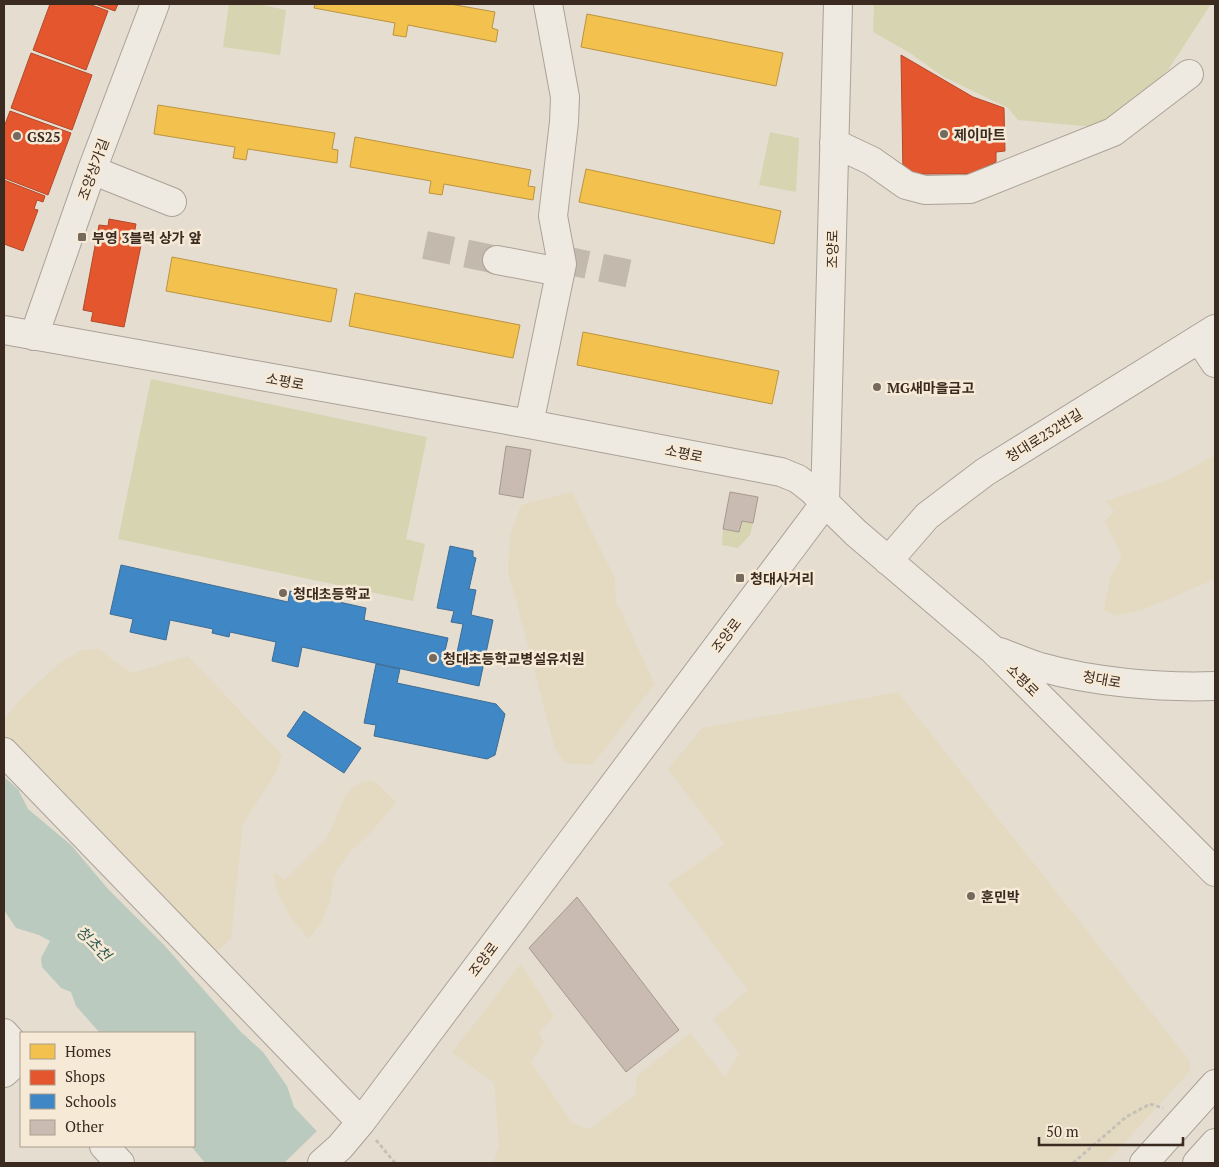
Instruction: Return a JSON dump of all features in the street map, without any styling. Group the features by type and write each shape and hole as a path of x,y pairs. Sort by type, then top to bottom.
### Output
{"street":[{"name":"조양상가길","path":"34,336 92,170 155,4"},
{"path":"529,424 562,264 553,216 565,98 548,4"},
{"name":"조양로","path":"322,1163 340,1147 361,1122 825,503 838,4"},
{"path":"834,143 872,161 906,185 926,190 970,189 1114,132 1188,74"},
{"path":"92,170 172,202"},
{"path":"497,260 560,272"},
{"name":"소평로","path":"4,330 529,424 781,472 798,479 850,528 992,649 1215,872"},
{"path":"1207,334 1215,363"},
{"name":"청대로232번길","path":"888,561 928,516 986,472 1207,334"},
{"name":"청대로","path":"992,649 1040,667 1113,682 1198,687 1215,686"},
{"path":"4,752 361,1122"},
{"path":"4,1033 20,1051"},
{"path":"4,1073 20,1059"},
{"path":"1144,1163 1215,1084"},
{"path":"1197,1163 1215,1143"},
{"path":"105,1147 120,1163"}],"path":[{"path":"1073,1163 1126,1117 1150,1104 1187,1116"},
{"path":"361,1122 396,1163"}],"shaded area":[{"path":"229,4 258,4 286,10 280,55 223,47"},
{"path":"874,4 1211,4 1168,70 1105,128 1018,120 1008,108 942,76 910,53 873,32"},
{"path":"770,132 799,138 796,192 759,185"},
{"path":"151,379 427,437 406,539 425,544 413,601 118,539"},
{"path":"1215,455 1215,579 1142,610 1116,616 1104,610 1110,578 1122,557 1105,521 1114,511 1105,501 1168,480"},
{"path":"572,492 615,578 616,601 655,684 592,765 565,763 555,749 508,571 510,535 521,505"},
{"path":"742,521 753,523 750,535 738,548 722,545 723,529 739,532"},
{"path":"100,649 132,673 188,656 282,755 277,771 243,824 231,939 211,956 4,742 4,720 20,699 61,662 81,650"},
{"path":"898,692 1190,1061 1190,1071 1106,1163 491,1163 495,1159 499,1145 494,1083 452,1052 521,964 554,1016 539,1033 544,1043 531,1062 572,1123 590,1129 635,1095 637,1076 690,1033 725,1077 739,1053 713,1019 748,990 668,884 725,844 668,769 702,728"},
{"path":"371,780 377,783 396,802 372,831 349,853 335,874 330,901 322,922 309,939 290,917 277,892 273,872 285,880 327,838 345,796 353,787 361,782"}],"water":[{"name":"청초천","path":"4,777 18,789 28,809 71,845 108,889 164,945 241,1032 263,1052 287,1086 294,1107 326,1141 342,1163 205,1163 192,1147 195,1147 195,1032 99,1032 76,1006 71,992 61,988 42,967 41,958 50,941 39,935 16,928 4,910"}],"pier":[{"path":"318,1130 345,1163 284,1163"}],"building: Homes":[{"path":"315,4 450,4 495,12 492,28 498,30 496,42 408,25 406,37 393,35 395,23 314,8"},
{"path":"587,14 783,53 776,86 581,47"},
{"path":"158,105 335,133 332,149 338,150 337,163 248,149 246,160 233,158 235,147 154,134"},
{"path":"355,137 531,170 528,186 535,187 533,200 444,184 442,195 429,193 431,181 350,167"},
{"path":"586,169 781,211 774,244 579,202"},
{"path":"172,257 337,289 331,322 166,291"},
{"path":"355,293 520,325 513,358 349,326"},
{"path":"583,332 779,371 772,404 577,365"}],"building: Shops":[{"path":"50,4 89,4 108,11 86,70 33,50"},
{"path":"95,4 118,4 115,11"},
{"path":"31,53 92,75 72,130 11,108"},
{"path":"901,55 973,97 1004,108 1005,151 996,152 996,162 970,174 903,174"},
{"path":"10,111 71,133 48,195 4,178 4,127"},
{"path":"4,180 45,196 43,202 37,200 34,209 38,210 23,251 4,244"},
{"path":"109,219 136,224 134,234 143,236 124,327 91,321 93,312 83,310 99,225 108,226"}],"building: Schools":[{"path":"450,546 473,551 473,557 476,558 469,589 476,590 471,615 493,620 479,686 302,647 298,667 272,661 276,642 230,632 229,637 212,633 213,629 170,620 166,640 130,632 133,619 110,614 121,565 288,602 290,591 366,608 364,620 448,638 442,664 454,667 463,624 451,622 454,611 437,608"},
{"path":"376,664 400,669 397,683 496,704 505,714 495,755 487,759 374,736 376,725 364,723"},
{"path":"304,711 361,748 344,773 287,736"}],"building: Other":[{"path":"506,446 531,450 523,498 499,494"},
{"path":"730,492 758,497 753,523 742,521 739,532 723,529"},
{"path":"577,897 679,1030 626,1072 529,948"}],"tunnel":[{"path":"425,245 497,260"},
{"path":"560,259 640,276"}],"place":[{"name":"제이마트","path":"944,134"},
{"name":"GS25","path":"17,136"},
{"name":"부영 3블럭 상가 앞","path":"82,237"},
{"name":"MG새마을금고","path":"877,387"},
{"name":"청대사거리","path":"740,578"},
{"name":"청대초등학교","path":"283,593"},
{"name":"청대초등학교병설유치원","path":"433,658"},
{"name":"훈민박","path":"971,896"}]}
